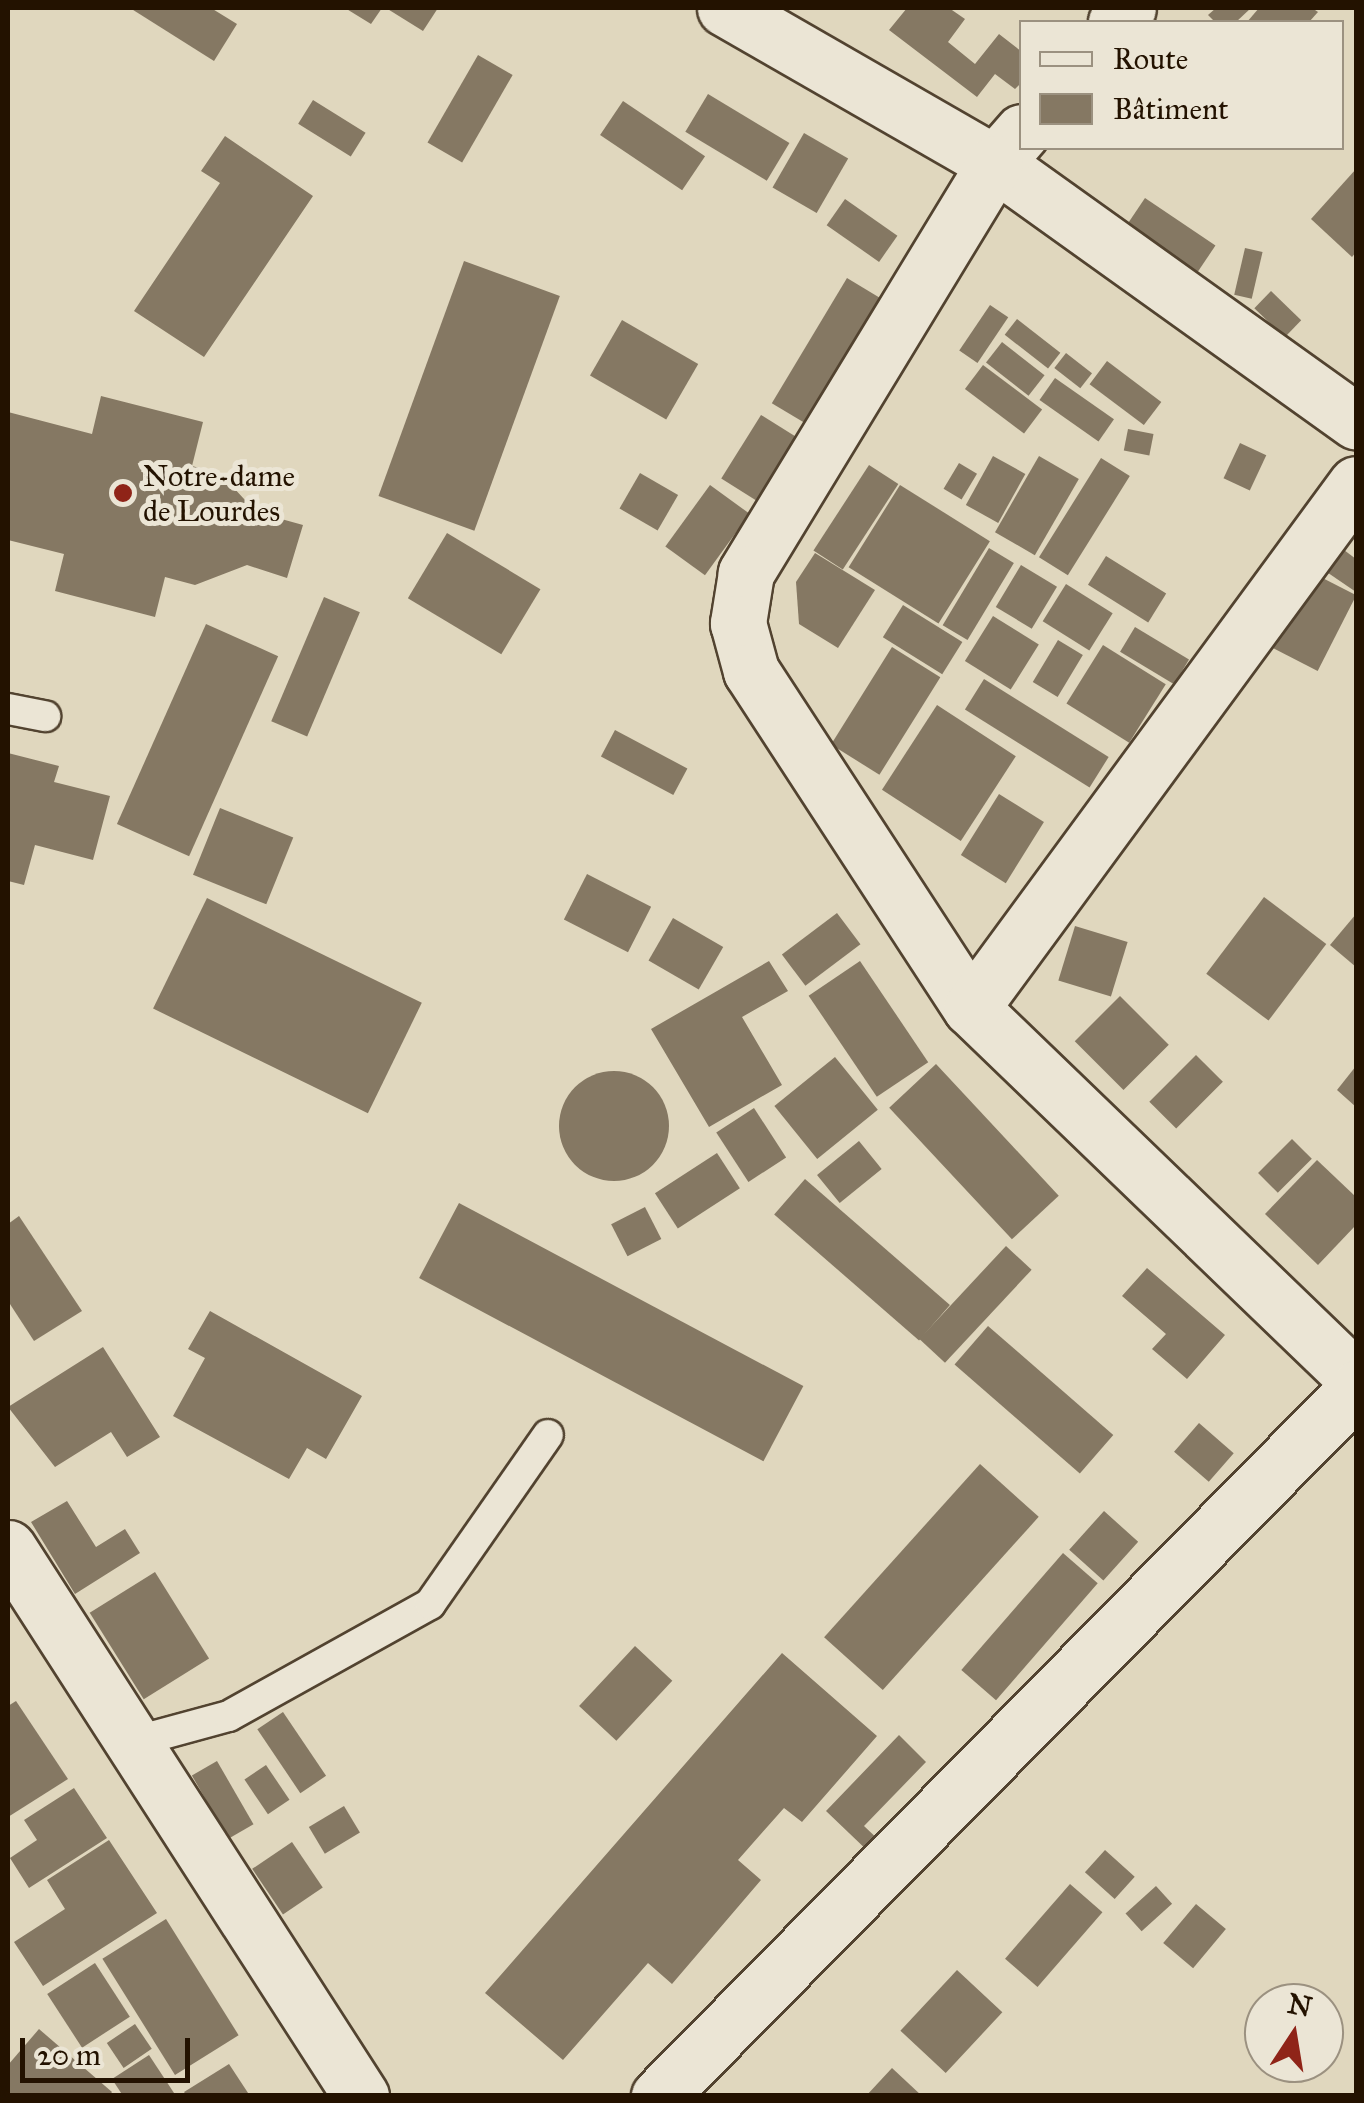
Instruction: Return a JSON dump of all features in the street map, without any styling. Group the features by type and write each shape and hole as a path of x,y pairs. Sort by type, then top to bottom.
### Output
{"street":[{"path":"725,8 1008,147 1356,421"},
{"path":"1008,147 746,573 738,623 751,672 971,1008 1356,1379"},
{"path":"971,1008 1356,484"},
{"path":"659,2096 1356,1389"},
{"path":"8,1548 362,2096"}],"lane":[{"path":"8,709 45,716"},
{"path":"133,1742 229,1716 430,1604 548,1435"}],"building":[{"path":"130,8 211,8 237,24 214,61"},
{"path":"345,8 382,8 371,24"},
{"path":"386,8 438,8 423,31"},
{"path":"907,8 949,8 965,19 948,42 975,64 999,34 1019,50 1019,85 1015,89 995,74 977,97 889,30"},
{"path":"1216,8 1251,8 1238,20 1213,20 1208,15"},
{"path":"1259,8 1312,8 1318,12 1311,20 1249,20"},
{"path":"478,55 513,75 462,162 428,142"},
{"path":"708,94 789,143 767,181 685,132"},
{"path":"313,100 366,133 351,157 298,124"},
{"path":"623,101 705,156 682,190 600,135"},
{"path":"804,133 848,158 817,213 772,188"},
{"path":"225,136 313,196 204,357 134,311 220,183 201,171"},
{"path":"1356,169 1356,252 1352,257 1311,219"},
{"path":"1145,198 1215,246 1190,284 1119,236"},
{"path":"845,199 897,236 879,262 827,225"},
{"path":"1245,248 1263,252 1252,299 1234,295"},
{"path":"464,261 560,296 474,531 378,496"},
{"path":"847,278 883,300 808,425 772,403"},
{"path":"1271,291 1301,320 1285,337 1254,308"},
{"path":"990,305 1008,317 977,363 959,351"},
{"path":"1017,319 1060,353 1048,369 1005,335"},
{"path":"622,320 698,364 666,419 590,375"},
{"path":"1002,342 1045,375 1029,396 986,362"},
{"path":"1066,353 1092,373 1080,388 1054,368"},
{"path":"1107,361 1161,402 1144,425 1090,384"},
{"path":"983,365 1042,410 1024,433 965,389"},
{"path":"1055,378 1114,419 1098,441 1040,400"},
{"name":"Notre-dame de Lourdes","path":"101,396 203,422 192,466 221,474 256,512 303,525 287,578 247,565 195,585 165,577 155,617 55,591 64,554 8,540 8,412 92,434"},
{"path":"761,415 799,439 759,502 721,479"},
{"path":"1128,429 1154,434 1149,456 1124,451"},
{"path":"1240,443 1266,455 1250,491 1224,478"},
{"path":"993,456 1025,474 998,523 966,505"},
{"path":"1039,456 1079,479 1035,555 995,532"},
{"path":"1101,458 1130,476 1068,575 1039,557"},
{"path":"959,463 977,474 962,500 944,489"},
{"path":"869,465 898,484 843,570 813,551"},
{"path":"640,473 678,495 658,531 620,509"},
{"path":"710,485 750,514 705,575 665,546"},
{"path":"900,485 990,541 938,623 849,567"},
{"path":"447,533 540,589 501,654 408,598"},
{"path":"1332,541 1356,559 1356,592 1315,564"},
{"path":"989,548 1014,563 968,640 943,625"},
{"path":"815,553 875,590 838,648 799,624 796,582"},
{"path":"1106,556 1166,594 1148,622 1088,585"},
{"path":"1021,565 1057,587 1032,629 996,607"},
{"path":"1301,567 1356,595 1318,671 1262,643"},
{"path":"1066,584 1113,613 1089,650 1043,621"},
{"path":"324,597 360,612 307,737 271,721"},
{"path":"903,605 962,642 942,674 883,637"},
{"path":"993,616 1039,645 1011,690 965,661"},
{"path":"206,624 278,656 189,856 117,824"},
{"path":"1135,627 1189,659 1174,684 1120,652"},
{"path":"1058,640 1083,655 1058,697 1033,682"},
{"path":"1103,645 1166,684 1129,743 1066,704"},
{"path":"892,647 940,677 879,775 831,745"},
{"path":"984,679 1109,757 1090,787 965,710"},
{"path":"937,705 1016,756 961,841 882,790"},
{"path":"615,730 687,768 673,795 601,756"},
{"path":"8,753 59,766 54,782 110,796 93,860 35,845 24,885 8,881"},
{"path":"999,794 1044,822 1006,883 961,855"},
{"path":"220,808 293,838 266,904 193,875"},
{"path":"587,874 651,907 628,952 564,919"},
{"path":"1264,897 1326,944 1269,1021 1206,974"},
{"path":"207,898 422,1003 368,1113 153,1009"},
{"path":"837,913 860,944 805,986 782,955"},
{"path":"1356,914 1356,967 1330,945"},
{"path":"673,918 723,947 699,989 648,960"},
{"path":"1075,926 1128,942 1111,997 1058,981"},
{"path":"769,961 788,991 742,1017 782,1085 709,1127 651,1029"},
{"path":"860,961 928,1062 877,1097 809,996"},
{"path":"1120,996 1169,1045 1124,1090 1075,1041"},
{"path":"1196,1055 1223,1082 1176,1129 1149,1102"},
{"path":"835,1057 878,1110 817,1159 774,1106"},
{"path":"936,1064 1059,1196 1012,1239 889,1108"},
{"path":"1356,1066 1356,1107 1337,1090"},
{"path":"614,1071 635,1076 653,1087 664,1105 669,1126 664,1147 653,1165 635,1176 614,1181 593,1176 575,1165 564,1147 559,1126 564,1105 575,1087 593,1076"},
{"path":"754,1108 786,1157 748,1182 716,1133"},
{"path":"1292,1139 1312,1159 1278,1193 1258,1173"},
{"path":"859,1141 882,1169 840,1203 817,1175"},
{"path":"717,1153 740,1188 678,1229 655,1193"},
{"path":"1317,1160 1356,1197 1356,1225 1318,1265 1265,1214"},
{"path":"805,1179 950,1305 919,1340 774,1214"},
{"path":"459,1203 803,1386 763,1461 419,1278"},
{"path":"645,1207 661,1239 627,1256 611,1224"},
{"path":"19,1216 82,1311 34,1341 8,1301 8,1224"},
{"path":"1006,1246 1032,1270 945,1363 919,1339"},
{"path":"1147,1268 1225,1335 1187,1379 1152,1349 1166,1334 1122,1296"},
{"path":"210,1311 362,1396 326,1459 307,1448 289,1479 173,1416 205,1358 188,1349"},
{"path":"988,1326 1113,1435 1080,1473 955,1364"},
{"path":"103,1347 160,1437 127,1457 111,1432 55,1467 8,1407"},
{"path":"1199,1423 1234,1453 1209,1482 1174,1452"},
{"path":"980,1464 1039,1517 883,1690 824,1637"},
{"path":"67,1501 96,1547 125,1529 140,1553 75,1594 31,1522"},
{"path":"1104,1511 1138,1542 1103,1580 1069,1550"},
{"path":"1063,1553 1098,1583 996,1700 961,1670"},
{"path":"155,1572 209,1659 144,1699 90,1613"},
{"path":"635,1646 672,1681 616,1741 579,1706"},
{"path":"782,1653 877,1736 802,1822 784,1808 738,1860 761,1880 672,1984 648,1963 563,2060 485,1993"},
{"path":"16,1701 68,1779 8,1817 8,1706"},
{"path":"283,1712 326,1776 300,1793 257,1729"},
{"path":"899,1735 926,1762 864,1826 883,1844 872,1855 826,1811"},
{"path":"217,1761 254,1824 228,1839 192,1775"},
{"path":"266,1765 289,1800 268,1814 244,1780"},
{"path":"74,1788 107,1838 29,1888 10,1858 37,1840 24,1820"},
{"path":"344,1806 360,1833 325,1854 309,1827"},
{"path":"109,1840 157,1913 43,1986 14,1942 65,1909 47,1880"},
{"path":"292,1842 323,1888 283,1914 252,1869"},
{"path":"1105,1850 1135,1877 1115,1899 1085,1872"},
{"path":"1070,1884 1102,1912 1038,1987 1005,1959"},
{"path":"1156,1886 1172,1904 1142,1931 1126,1913"},
{"path":"1196,1904 1226,1929 1193,1968 1163,1943"},
{"path":"166,1919 239,2035 175,2075 102,1959"},
{"path":"95,1963 130,2017 82,2048 47,1994"},
{"path":"957,1970 1002,2012 946,2073 900,2031"},
{"path":"135,2024 152,2049 124,2068 107,2043"},
{"path":"39,2029 112,2092 109,2096 8,2096 8,2065"},
{"path":"149,2055 176,2096 123,2096 112,2079"},
{"path":"229,2064 250,2096 187,2096 184,2092"},
{"path":"892,2068 922,2096 866,2096"}],"place":[{"name":"Notre-dame de Lourdes","path":"123,493"}]}
